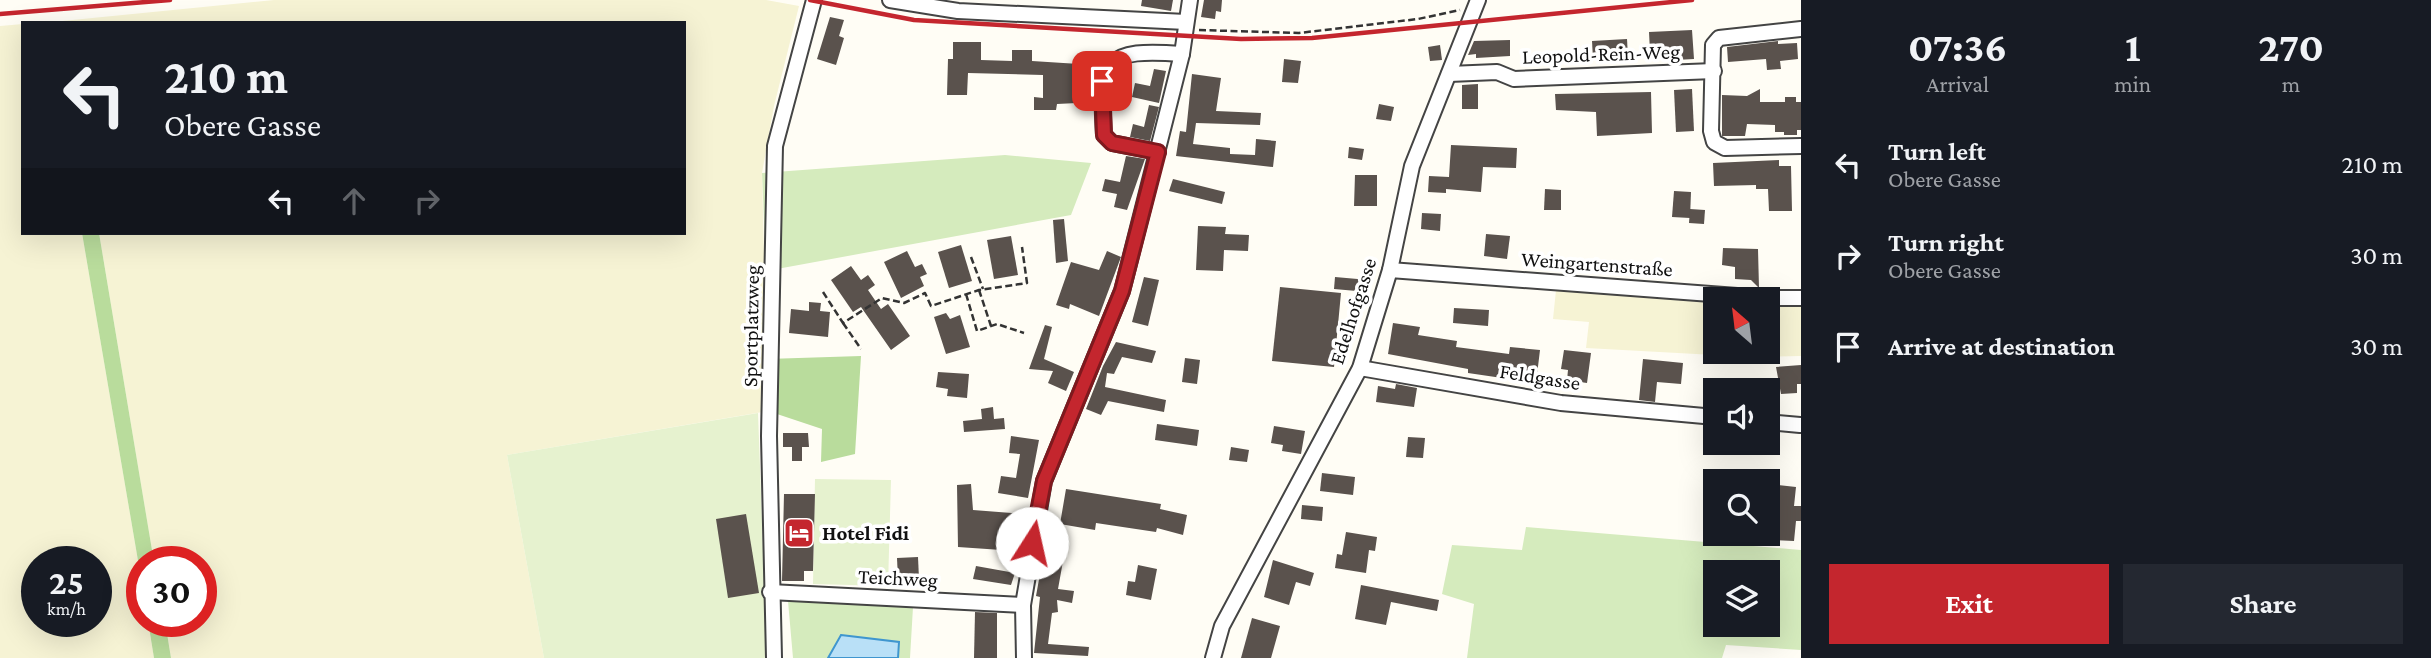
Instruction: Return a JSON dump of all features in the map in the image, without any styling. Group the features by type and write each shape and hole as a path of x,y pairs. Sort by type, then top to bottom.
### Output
{"street":[{"name":"Sportplatzweg","path":"774,658 770,592 769,436 775,146 814,0"},
{"path":"890,0 958,11 1186,24"},
{"path":"1024,658 1023,605 1044,481 1122,291 1182,54 1190,0"},
{"name":"Edelhofgasse","path":"1213,658 1222,626 1360,368 1390,270 1412,166 1475,5"},
{"path":"1801,29 1719,38 1713,45 1710,131 1714,142 1725,148 1801,146"},
{"path":"1158,152 1112,143 1104,135 1102,81 1111,63 1125,55 1143,51 1182,54"},
{"name":"Leopold-Rein-Weg","path":"1449,74 1497,72 1514,79 1714,71"},
{"name":"Weingartenstraße","path":"1390,270 1764,298 1801,298"},
{"name":"Feldgasse","path":"1360,368 1561,403 1703,416"},
{"path":"1780,423 1800,425"},
{"name":"Teichweg","path":"770,592 1023,605"}],"path":[{"path":"1186,24 1223,33 1299,33 1475,5"},
{"path":"843,323 882,298 904,303 925,293 931,306 981,290 1027,283 1021,247"},
{"path":"971,257 991,326"},
{"path":"823,292 861,349"},
{"path":"966,294 976,331 997,324 1024,333"}],"shaded area":[{"path":"274,0 766,0 799,6 774,106 762,173 768,411 507,455 544,658 171,658 168,637 217,637 217,546 151,546 99,235 686,235 686,21 62,21"},
{"path":"21,24 21,235 82,235 136,546 126,546 126,637 151,637 154,658 0,658 0,26"},
{"path":"1556,290 1703,297 1703,354 1586,348 1589,322 1553,319"},
{"path":"1780,300 1801,301 1801,356 1780,356"}],"green space":[{"path":"1005,155 1091,163 1071,215 766,271 762,173"},
{"path":"82,235 99,235 151,546 136,546"},
{"path":"861,356 855,454 821,462 822,429 768,411 767,359"},
{"path":"758,413 767,658 544,658 507,455"},
{"path":"815,479 891,480 888,586 813,584"},
{"path":"1526,527 1703,542 1703,546 1801,550 1801,650 1726,645 1722,658 1467,658 1474,604 1442,594 1452,545 1522,550"},
{"path":"788,601 913,607 910,658 898,658 898,642 841,635 828,658 793,658"},
{"path":"151,637 168,637 171,658 154,658"}],"water":[{"path":"841,635 899,642 898,658 828,658"}],"building":[{"path":"1142,0 1173,0 1171,11 1141,6"},
{"path":"1204,0 1222,0 1221,12 1216,11 1215,19 1201,17"},
{"path":"830,17 844,20 839,36 844,38 836,65 817,59"},
{"path":"1692,30 1694,59 1676,60 1676,50 1650,52 1649,32"},
{"path":"1627,39 1628,57 1593,59 1592,41"},
{"path":"1510,40 1510,56 1476,58 1476,54 1468,55 1474,41"},
{"path":"1778,41 1778,44 1797,43 1798,59 1780,61 1781,69 1767,70 1766,59 1728,62 1727,47"},
{"path":"953,42 981,42 981,60 1012,61 1012,50 1032,50 1032,61 1079,64 1077,103 1057,104 1056,110 1034,110 1034,97 1043,98 1043,75 968,73 967,95 947,95 948,59 953,59"},
{"path":"1440,45 1442,60 1430,61 1428,47"},
{"path":"1284,59 1301,61 1298,83 1282,82"},
{"path":"1154,69 1166,71 1159,103 1132,97 1135,83 1150,86"},
{"path":"1192,74 1221,78 1216,111 1261,113 1260,125 1196,123 1193,144 1230,148 1230,154 1255,155 1256,139 1276,141 1273,167 1176,156 1180,131 1186,132"},
{"path":"1478,84 1478,109 1462,109 1462,85"},
{"path":"1692,89 1694,131 1676,132 1674,90"},
{"path":"1760,89 1760,102 1785,102 1785,97 1796,97 1796,102 1801,102 1801,130 1797,130 1797,135 1775,132 1775,125 1747,124 1745,136 1722,136 1722,95 1747,96"},
{"path":"1651,92 1652,133 1597,136 1596,112 1556,110 1555,94"},
{"path":"1379,104 1394,107 1391,121 1376,119"},
{"path":"1149,105 1159,107 1150,141 1130,137 1133,124 1144,127"},
{"path":"1451,145 1517,148 1516,168 1483,167 1481,192 1446,189 1446,193 1428,192 1429,176 1449,177"},
{"path":"1349,147 1364,149 1362,160 1348,158"},
{"path":"1126,156 1145,159 1127,210 1114,207 1117,194 1102,191 1105,179 1120,182"},
{"path":"1779,160 1779,166 1791,166 1792,211 1769,211 1768,189 1756,189 1756,185 1714,186 1713,163"},
{"path":"1355,175 1377,175 1377,206 1354,206"},
{"path":"1173,179 1225,192 1222,204 1169,191"},
{"path":"1545,189 1561,190 1561,210 1544,210"},
{"path":"1674,191 1691,192 1690,218 1672,217"},
{"path":"1690,209 1705,210 1704,224 1689,223"},
{"path":"1422,213 1441,214 1440,231 1421,229"},
{"path":"1064,219 1068,261 1056,263 1053,220"},
{"path":"1198,226 1226,227 1225,234 1249,235 1248,251 1224,250 1223,271 1196,270"},
{"path":"1486,234 1510,236 1507,259 1484,256"},
{"path":"1011,236 1018,275 994,279 987,240"},
{"path":"961,245 972,281 949,288 938,252"},
{"path":"1723,248 1758,249 1759,287 1751,280 1735,279 1735,267 1722,265"},
{"path":"907,251 915,267 922,264 927,274 920,277 924,286 901,298 884,262"},
{"path":"1107,251 1121,257 1099,316 1070,304 1069,309 1056,305 1071,262 1099,270"},
{"path":"851,266 861,280 868,275 875,285 868,290 881,309 888,304 910,336 891,350 861,307 853,312 831,280"},
{"path":"1144,277 1159,280 1148,326 1132,322"},
{"path":"1335,277 1369,280 1368,292 1334,289"},
{"path":"1280,287 1341,293 1334,367 1272,361"},
{"path":"809,302 821,303 820,311 830,312 828,337 789,333 791,309 809,311"},
{"path":"1454,308 1489,310 1488,326 1453,323"},
{"path":"946,313 950,319 960,315 970,347 946,354 934,317"},
{"path":"1393,323 1420,327 1418,335 1457,341 1456,347 1509,354 1510,347 1540,350 1536,383 1468,373 1468,369 1388,354"},
{"path":"1045,325 1052,327 1044,359 1074,372 1066,391 1048,383 1053,371 1029,369"},
{"path":"1116,342 1156,351 1152,363 1122,357 1114,374 1107,373 1105,387 1166,400 1164,412 1108,401 1101,415 1086,409"},
{"path":"1564,350 1591,353 1587,383 1567,380 1568,370 1561,369"},
{"path":"1185,358 1200,360 1197,384 1182,382"},
{"path":"1643,359 1683,363 1681,384 1657,382 1655,402 1639,400"},
{"path":"1801,365 1801,384 1797,384 1797,393 1781,394 1776,367"},
{"path":"938,372 969,374 967,398 947,396 948,389 936,387"},
{"path":"1396,384 1417,388 1414,407 1376,402 1378,386 1395,389"},
{"path":"993,407 994,419 1004,418 1005,429 964,432 963,421 982,419 981,409"},
{"path":"1157,424 1199,430 1197,446 1155,440"},
{"path":"1274,426 1305,431 1301,454 1282,451 1283,445 1271,443"},
{"path":"783,433 808,433 809,447 802,447 802,461 792,461 792,447 783,447"},
{"path":"1011,436 1039,440 1028,498 998,493 1001,476 1016,478 1020,454 1009,453"},
{"path":"1408,437 1425,438 1423,458 1406,457"},
{"path":"1231,447 1249,450 1247,462 1229,460"},
{"path":"1322,473 1355,477 1353,495 1320,491"},
{"path":"971,484 973,510 1024,514 1023,524 1020,524 1018,531 1016,551 958,547 957,485"},
{"path":"1780,485 1796,487 1794,506 1801,506 1801,521 1796,521 1794,541 1780,540"},
{"path":"1066,489 1161,504 1160,509 1187,515 1183,535 1157,528 1156,532 1096,523 1095,530 1060,524"},
{"name":"Hotel Fidi","path":"784,494 815,494 813,571 804,571 804,581 782,581"},
{"path":"1302,505 1323,507 1322,521 1301,519"},
{"path":"746,514 759,593 728,598 716,519"},
{"path":"1346,532 1377,537 1375,551 1369,550 1366,573 1335,568 1337,554 1342,555"},
{"path":"1045,546 1065,550 1058,589 1074,591 1072,603 1057,600 1058,612 1052,613 1048,644 1089,647 1088,656 1034,653 1040,597 1036,596"},
{"path":"918,557 919,579 898,580 897,558"},
{"path":"1273,560 1314,573 1310,586 1296,582 1289,605 1264,597"},
{"path":"1138,565 1157,569 1151,600 1126,595 1128,581 1135,582"},
{"path":"976,566 1015,573 1011,585 973,579"},
{"path":"1361,585 1439,600 1437,611 1391,602 1386,625 1355,619"},
{"path":"975,612 997,613 997,658 974,658"},
{"path":"1252,618 1280,626 1271,658 1241,658"}],"railway":[{"path":"0,14 170,0"},
{"path":"810,0 914,20 1241,39 1312,38 1692,0"}],"place":[{"name":"Hotel Fidi","path":"799,533"}],"route":[{"path":"1032,543 1044,481 1055,449 1122,291 1158,152 1112,143 1104,135 1102,81"}]}
